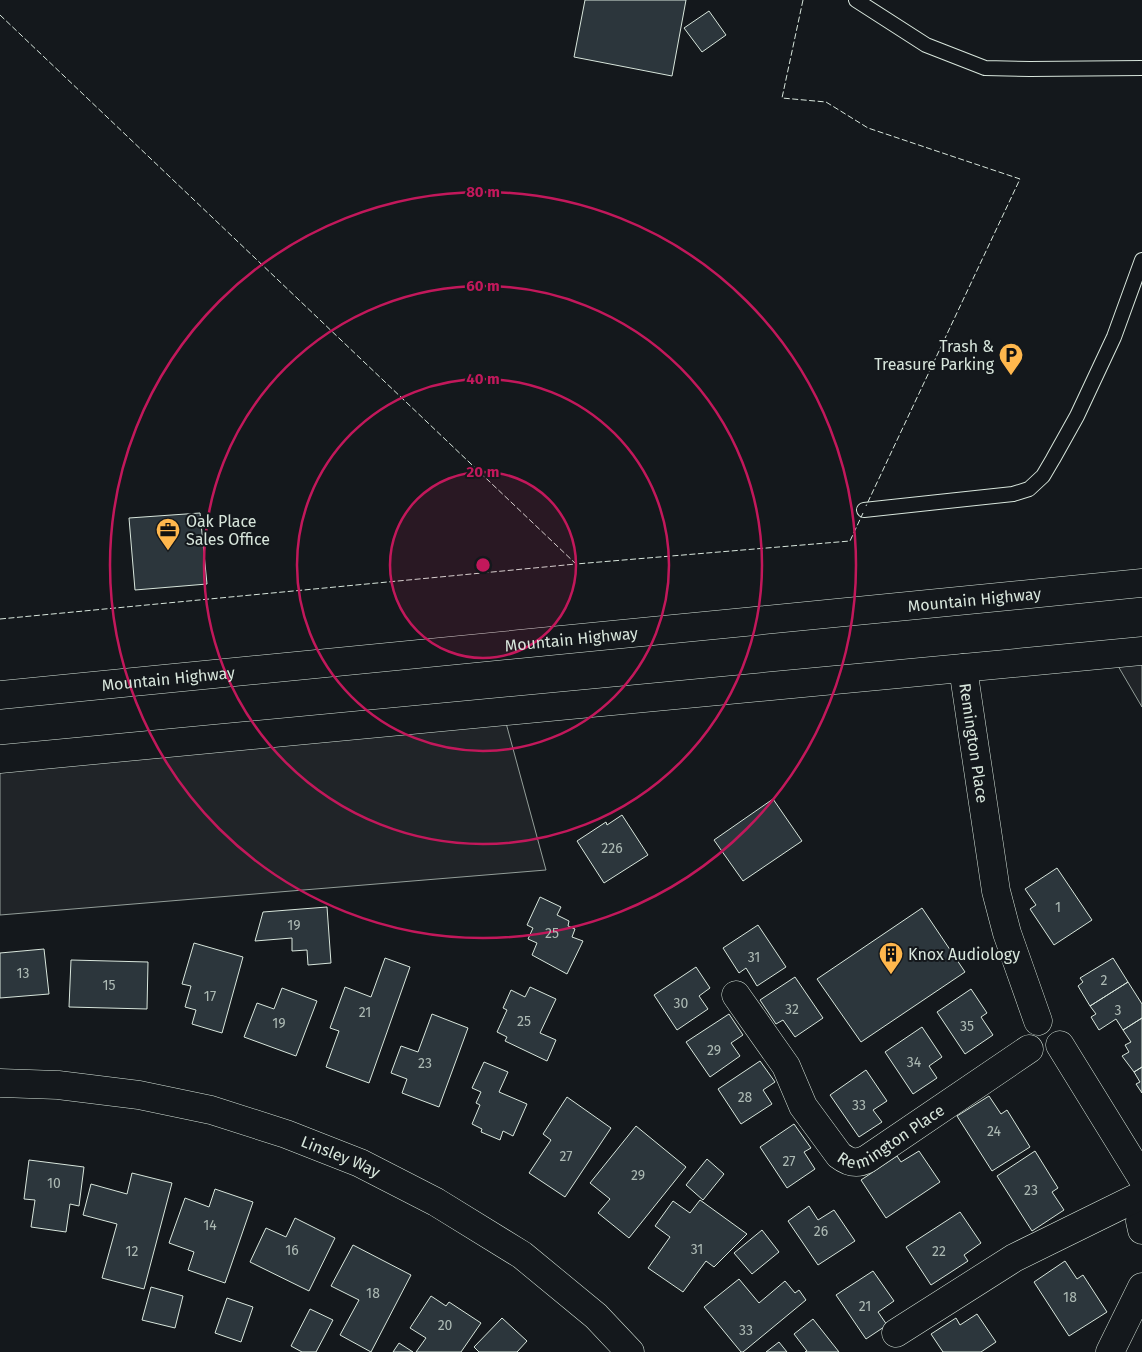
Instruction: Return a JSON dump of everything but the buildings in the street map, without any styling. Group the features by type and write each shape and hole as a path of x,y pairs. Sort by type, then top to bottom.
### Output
{"main road":[{"name":"Mountain Highway","path":"0,695 1142,583"},
{"path":"0,759 1142,651"},
{"name":"Remington Place","path":"962,668 996,892 1006,933 1038,1021"},
{"name":"Remington Place","path":"736,995 786,1066 804,1106 839,1155 853,1162 860,1163 867,1159 1029,1049"},
{"path":"1060,1045 1057,1050 1047,1056 1035,1055 1029,1049 1025,1040 1028,1028 1038,1021 1049,1021 1054,1024 1060,1034 1060,1045 1142,1178"},
{"name":"Linsley Way","path":"0,1084 58,1085 139,1094 202,1108 286,1134 360,1163 436,1202 522,1255 596,1316 630,1352"},
{"path":"896,1333 1014,1258 1142,1195"},
{"path":"1142,1214 1140,1226 1142,1230"},
{"path":"1110,1352 1142,1287"}],"lane":[{"path":"856,0 926,45 985,68 1142,68"},
{"path":"864,510 1013,494 1029,489 1044,476 1076,416 1114,337 1142,260"}],"shaded area":[{"path":"1142,651 1142,707 1111,654"},
{"path":"503,712 546,870 0,915 0,759"}],"fence":[{"path":"803,0 782,98 826,102 868,128 1020,179 866,506"},
{"path":"0,15 576,564 850,541 863,513"},
{"path":"0,619 576,564"}],"place":[{"name":"Trash & Treasure Parking","path":"1011,376"},
{"name":"Oak Place Sales Office","path":"168,551"},
{"name":"Knox Audiology","path":"891,975"}]}
